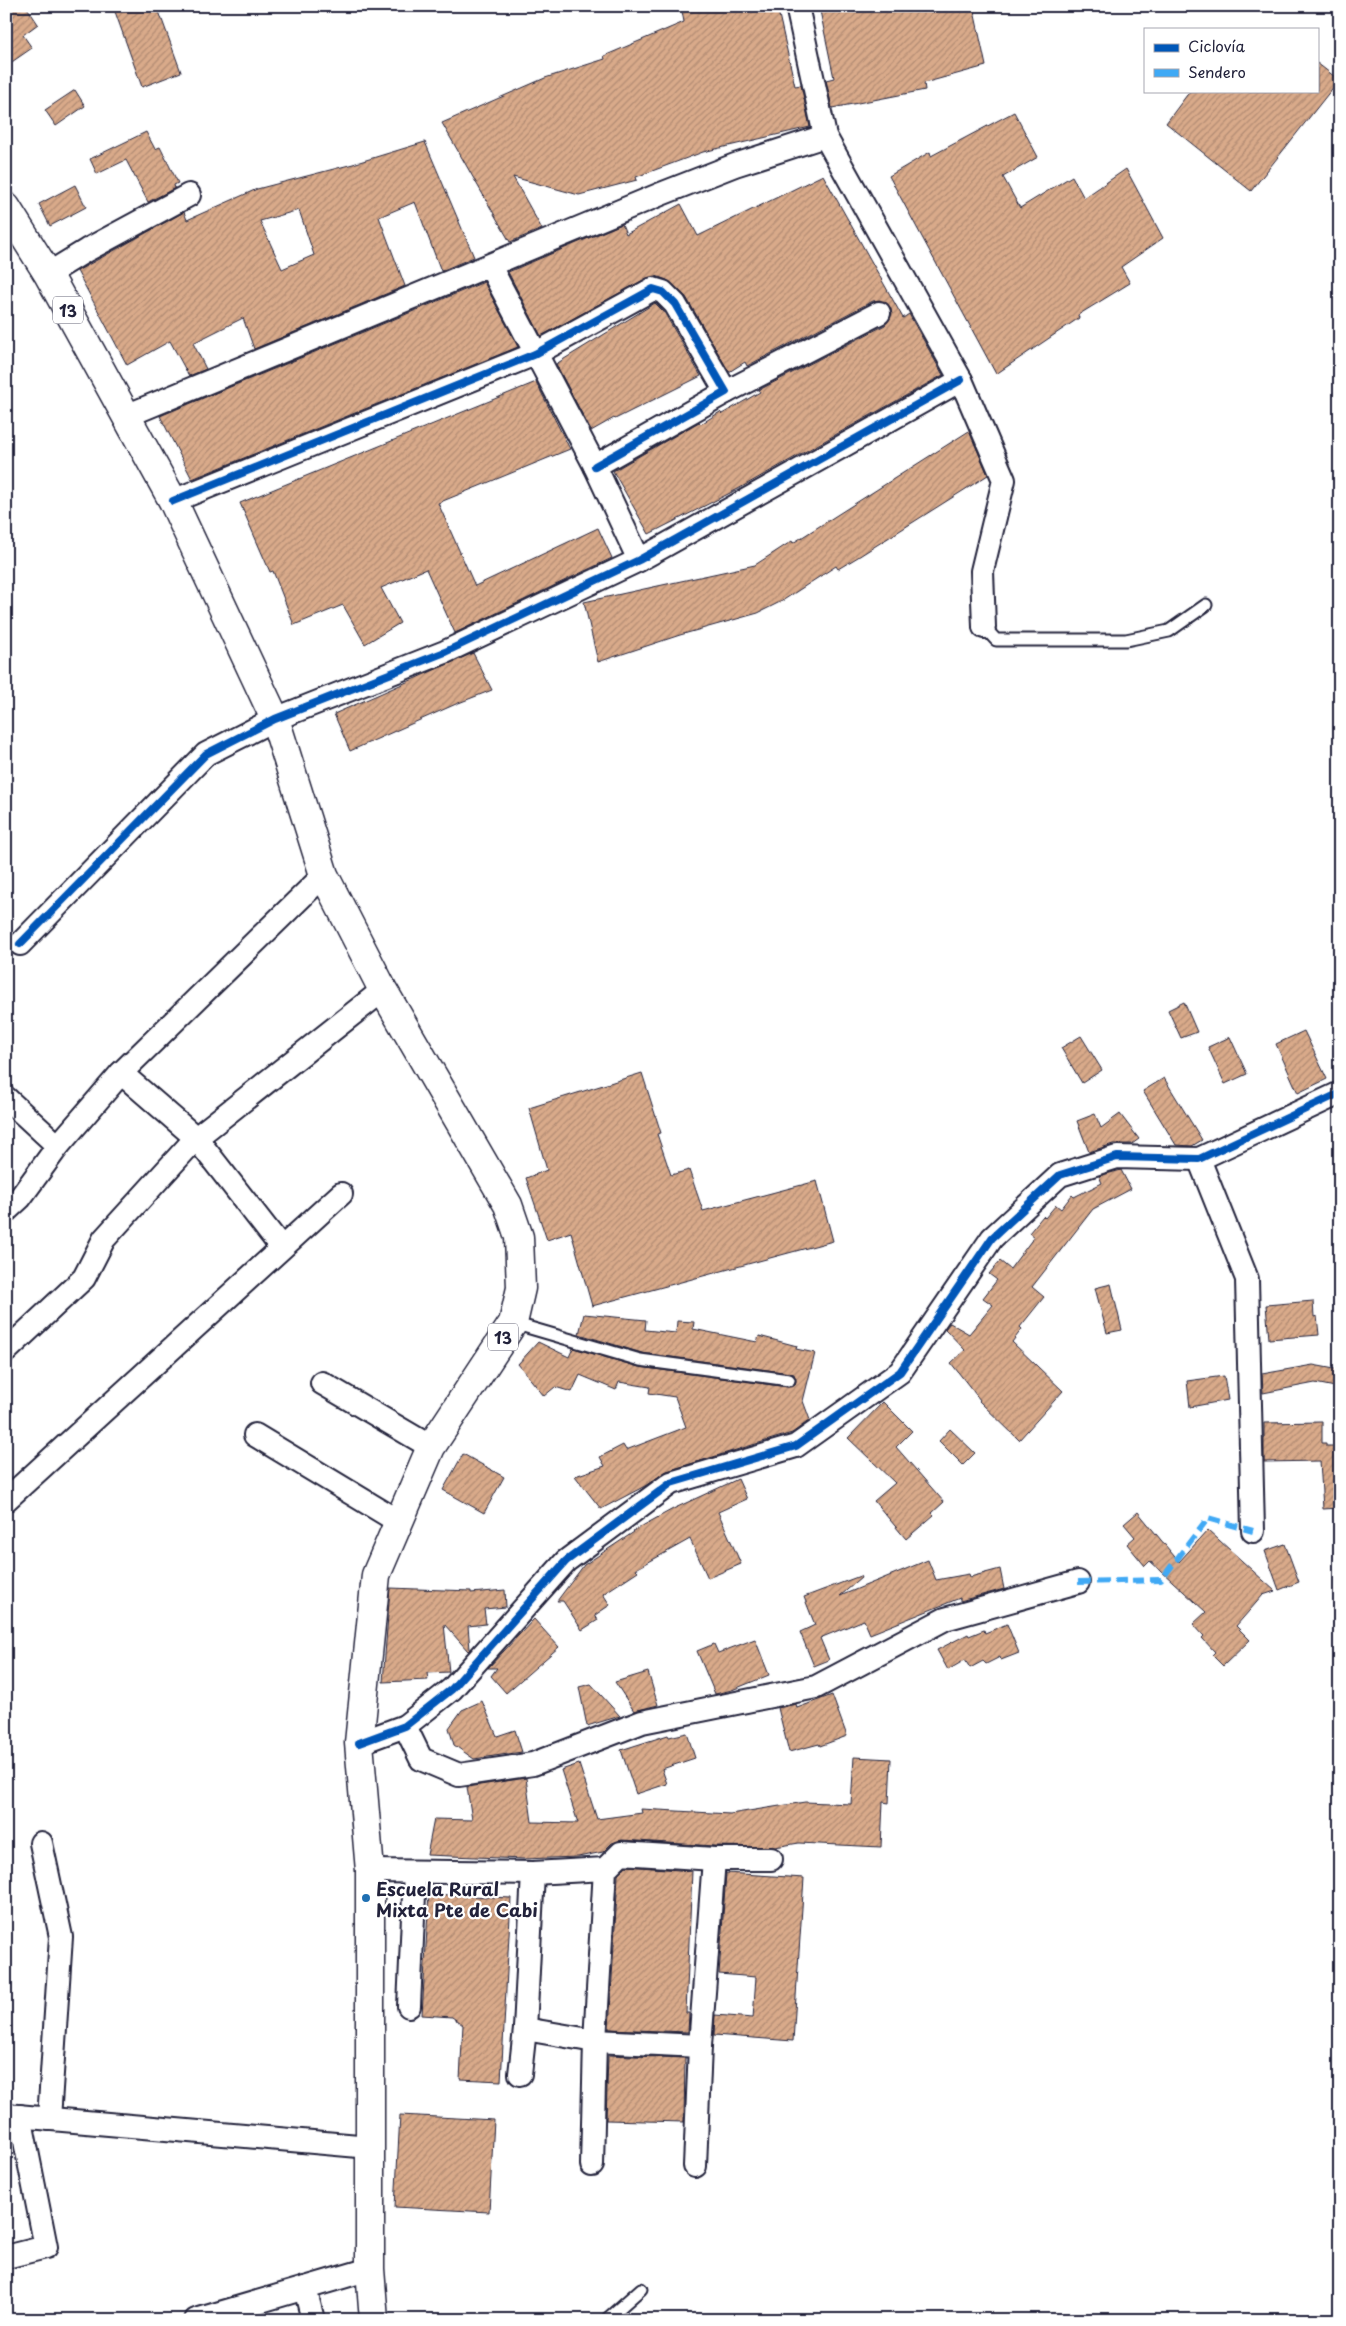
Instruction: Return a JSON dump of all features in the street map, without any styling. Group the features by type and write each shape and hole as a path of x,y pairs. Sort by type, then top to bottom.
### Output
{"main road":[{"name":"13","path":"6,207 48,274 173,501 275,719 324,875 383,990 508,1205 518,1237 521,1288 513,1323 431,1447 376,1575 359,1743 370,1871 370,2270 374,2320"}],"street":[{"path":"797,6 825,136 960,380 1004,480 982,571 984,627"},
{"path":"126,416 735,164 825,136"},
{"path":"48,274 87,250 189,195"},
{"path":"490,266 595,466 639,560"},
{"path":"173,501 536,354 653,289 663,292 675,304 726,392"},
{"path":"595,466 726,392 879,313"},
{"path":"20,944 206,754 275,719 446,652 639,560 960,380"},
{"path":"11,1197 121,1073 324,875"},
{"path":"6,1351 84,1278 104,1239 196,1138 383,990"},
{"path":"121,1073 196,1138 281,1248"},
{"path":"359,1743 405,1726 452,1689 566,1561 671,1483 796,1446 900,1372 992,1238 1060,1175 1118,1157 1198,1159 1340,1093"},
{"path":"6,1098 58,1146"},
{"path":"1198,1159 1247,1279 1253,1531"},
{"path":"6,1500 341,1194"},
{"path":"322,1384 431,1447"},
{"path":"255,1435 399,1522"},
{"path":"405,1726 422,1759 459,1775 533,1764 642,1722 816,1687 945,1619 1078,1582"},
{"path":"41,1843 61,1937 49,2119"},
{"path":"592,2166 596,2041 606,1869 621,1853 714,1859 771,1859"},
{"path":"695,2166 700,2046 714,1859"},
{"path":"370,1871 534,1873 606,1869"},
{"path":"409,2006 414,1872"},
{"path":"520,2074 525,2028 534,1873"},
{"path":"525,2028 596,2041 700,2046"},
{"path":"6,2257 46,2247 13,2116 370,2147"},
{"path":"196,2320 370,2270"},
{"path":"305,2288 313,2320"}],"lane":[{"path":"984,627 996,640 1126,640 1169,631 1206,605"},
{"path":"513,1323 640,1360 788,1380"},
{"path":"606,2320 641,2289"}],"building":[{"path":"6,6 26,6 38,24 23,35 32,48 6,66"},
{"path":"113,6 157,6 181,72 142,87"},
{"path":"681,6 777,6 795,86 801,85 810,127 703,152 636,177 637,180 579,195 513,177 542,229 510,242 442,123 545,78 605,59 604,56 684,22"},
{"path":"819,6 973,6 986,66 924,83 925,90 832,108 826,80 834,78"},
{"path":"1318,64 1339,80 1251,191 1166,123 1189,92 1318,92"},
{"path":"75,90 85,106 56,126 45,110"},
{"path":"1014,112 1038,157 1003,177 1020,208 1072,176 1084,198 1126,169 1163,238 1121,267 1130,283 1078,315 1079,318 996,374 889,176 930,152 931,156"},
{"path":"146,132 155,149 160,147 178,183 174,185 175,188 148,202 126,160 97,174 90,159"},
{"path":"425,142 474,257 441,271 415,202 379,217 405,286 254,349 243,318 193,343 206,369 189,376 170,341 127,365 77,271 184,212 187,220 257,189 353,164","holes":["299,210 314,255 282,269 260,221"]},
{"path":"823,175 903,318 909,314 943,375 738,489 649,534 613,471 699,422 701,424 720,412 722,414 760,392 759,390 885,325 892,314 890,307 880,300 873,301 747,366 745,362 729,372 686,297 667,280 656,276 647,278 541,336 508,272 622,224 626,234 681,204 698,236"},
{"path":"75,185 86,207 50,226 39,204"},
{"path":"484,282 518,347 192,479 160,416"},
{"path":"655,303 664,312 701,376 591,431 556,364"},
{"path":"536,382 570,449 438,503 475,586 598,528 612,558 455,633 426,569 381,588 400,623 365,644 343,605 294,625 273,571 270,572 240,503"},
{"path":"969,431 988,475 858,557 838,569 836,566 782,601 758,613 680,635 598,662 584,602 755,565 792,541 793,543"},
{"path":"473,653 492,690 350,751 334,714"},
{"path":"1184,1002 1197,1032 1181,1038 1168,1010"},
{"path":"1304,1031 1327,1079 1298,1093 1276,1044"},
{"path":"1081,1036 1102,1070 1082,1083 1061,1048"},
{"path":"1230,1037 1247,1074 1225,1084 1208,1047"},
{"path":"642,1073 661,1133 657,1134 671,1175 689,1170 703,1211 817,1181 833,1241 592,1306 571,1232 547,1240 526,1178 547,1170 529,1108"},
{"path":"1164,1078 1202,1140 1192,1146 1176,1145 1143,1091"},
{"path":"1095,1114 1101,1128 1120,1114 1139,1139 1132,1144 1113,1144 1089,1152 1077,1121"},
{"path":"1121,1170 1131,1189 1093,1209 1032,1287 1044,1297 1020,1327 1022,1329 1012,1342 1063,1391 1019,1440 979,1401 951,1363 965,1350 945,1329 950,1323 969,1334 993,1305 983,1298 997,1280 989,1274 1000,1261 1010,1269 1034,1237 1029,1233 1043,1216 1045,1218 1056,1205 1061,1209 1072,1195 1074,1197 1102,1183 1099,1176"},
{"path":"1111,1284 1122,1330 1107,1333 1095,1288"},
{"path":"1313,1301 1314,1317 1317,1316 1319,1335 1269,1339 1266,1305"},
{"path":"584,1314 646,1320 645,1330 676,1333 677,1321 694,1322 693,1329 757,1342 759,1336 797,1346 796,1349 815,1353 803,1401 810,1420 792,1433 667,1471 645,1486 601,1509 575,1476 605,1466 600,1457 623,1445 626,1450 686,1427 675,1397 649,1393 650,1387 619,1382 616,1390 580,1375 572,1392 555,1387 544,1396 518,1364 538,1342 569,1357 573,1348 639,1367 788,1387 795,1385 796,1381 794,1374 790,1373 642,1353 579,1334"},
{"path":"1313,1365 1340,1370 1340,1388 1315,1383 1263,1393 1262,1374"},
{"path":"1224,1376 1228,1400 1190,1407 1187,1381"},
{"path":"883,1402 912,1431 896,1447 944,1502 932,1513 934,1515 906,1539 874,1501 895,1483 848,1438"},
{"path":"1322,1422 1322,1443 1326,1443 1326,1446 1340,1446 1340,1508 1323,1509 1320,1461 1264,1462 1264,1423"},
{"path":"950,1429 975,1453 963,1465 939,1441"},
{"path":"463,1454 504,1477 484,1513 443,1490"},
{"path":"738,1479 747,1499 718,1512 741,1564 708,1578 690,1539 636,1569 638,1571 603,1594 610,1605 595,1615 598,1620 582,1630 563,1601 557,1601 584,1565 633,1531 673,1509"},
{"path":"1138,1512 1179,1562 1208,1530 1275,1591 1263,1595 1236,1626 1250,1640 1223,1666 1212,1655 1215,1652 1202,1638 1204,1636 1193,1624 1206,1612 1150,1561 1145,1566 1127,1544 1135,1537 1124,1524"},
{"path":"1285,1544 1299,1582 1279,1590 1265,1551"},
{"path":"928,1560 936,1580 969,1574 970,1577 1000,1569 1004,1589 960,1601 960,1598 870,1634 864,1620 820,1638 829,1660 814,1666 800,1632 815,1625 804,1597 860,1576 861,1578 840,1596"},
{"path":"390,1588 471,1591 471,1593 505,1590 506,1607 484,1609 486,1624 468,1626 470,1649 468,1651 444,1624 449,1672 427,1673 428,1680 383,1682"},
{"path":"534,1619 559,1647 506,1693 491,1676 497,1668 488,1668"},
{"path":"1007,1624 1019,1653 1001,1660 1000,1657 986,1664 983,1661 970,1668 965,1660 948,1670 937,1650 968,1634 969,1636 984,1630 985,1633"},
{"path":"755,1639 769,1675 732,1690 715,1694 697,1651 714,1644 718,1653"},
{"path":"648,1672 658,1705 634,1711 615,1682"},
{"path":"591,1684 620,1716 587,1726 579,1687"},
{"path":"832,1695 847,1736 820,1746 819,1744 789,1752 778,1708 796,1704 797,1708"},
{"path":"482,1701 497,1736 515,1730 522,1752 474,1759 454,1745 449,1728 462,1710"},
{"path":"687,1733 695,1758 662,1769 667,1784 636,1794 621,1750 668,1735 669,1737"},
{"path":"854,1757 891,1759 889,1803 883,1802 881,1847 799,1843 775,1847 714,1846 622,1840 612,1843 603,1852 578,1857 523,1859 427,1855 434,1819 472,1820 467,1787 526,1778 532,1822 578,1823 561,1770 579,1764 597,1819 642,1813 641,1809 730,1814 805,1802 851,1804"},
{"path":"626,1866 692,1871 686,2013 689,2013 688,2032 609,2029 618,1875"},
{"path":"726,1873 804,1878 793,2041 714,2035 715,2015 753,2018 756,1977 719,1974"},
{"path":"429,1894 511,1898 501,2081 460,2079 463,2025 452,2017 422,2015"},
{"path":"608,2055 685,2058 684,2122 606,2120"},
{"path":"400,2115 494,2120 489,2212 395,2207"}],"marked path":[{"path":"1078,1582 1161,1580 1208,1518 1253,1531"}],"cycle path":[{"path":"173,501 535,354 653,289 663,292 675,304 726,392 595,466"},
{"path":"20,944 206,754 275,719 445,652 639,560 961,380"},
{"path":"359,1743 405,1726 452,1689 566,1561 671,1483 796,1446 900,1372 992,1238 1060,1175 1117,1157 1199,1159 1340,1093"}],"place":[{"name":"Escuela Rural Mixta Pte de Cabi","path":"366,1898"}]}
